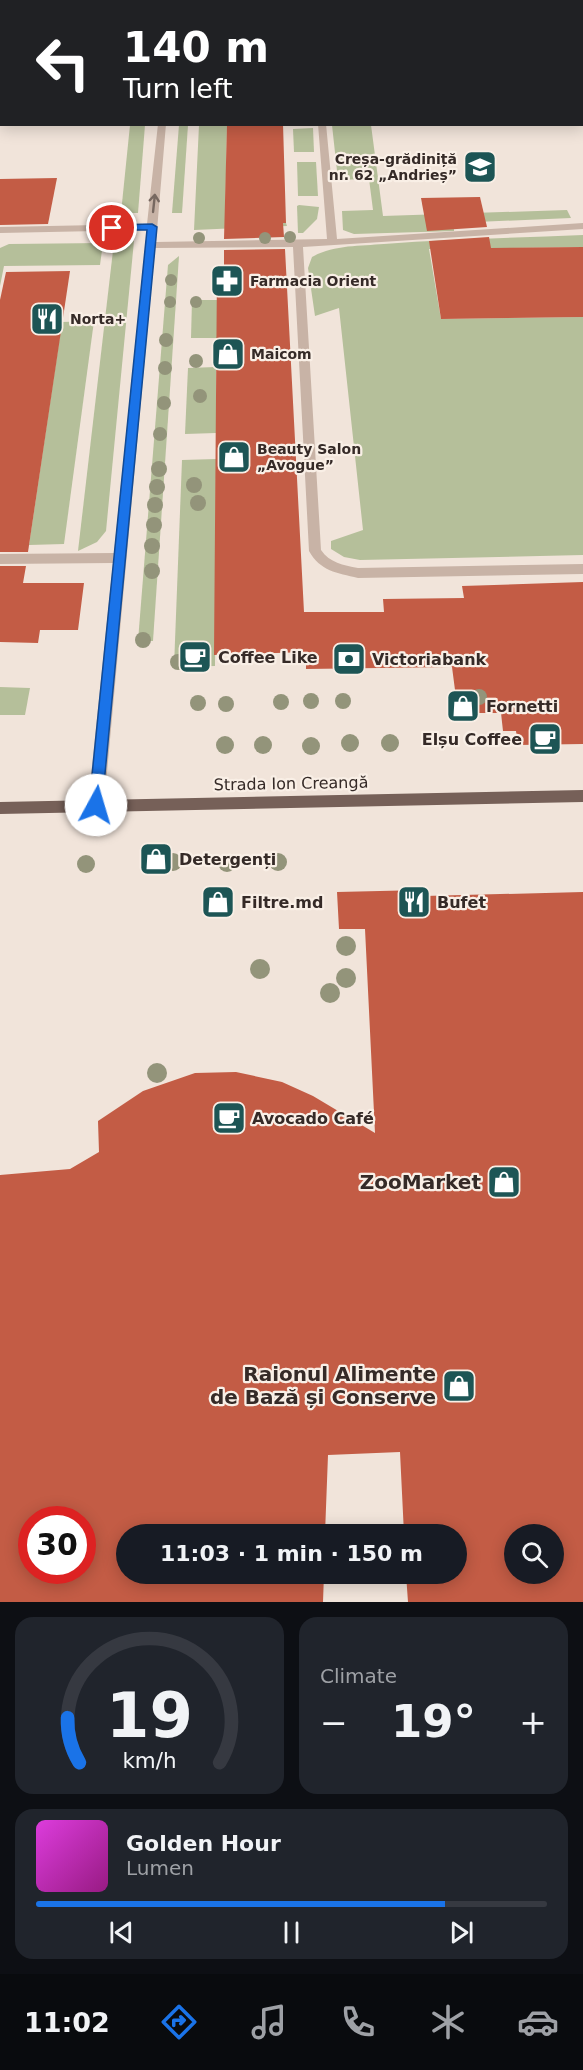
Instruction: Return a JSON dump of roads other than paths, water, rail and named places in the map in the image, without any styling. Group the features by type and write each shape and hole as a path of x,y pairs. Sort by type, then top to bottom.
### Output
{"main road":[{"name":"Strada Ion Creangă","path":"0,808 583,796"}],"street":[{"path":"96,805 162,126"},
{"path":"322,126 332,242"},
{"path":"150,245 298,244 583,226"},
{"path":"0,230 152,227"},
{"path":"298,244 315,550 322,561 335,568 358,573 583,569"},
{"path":"0,559 119,558"}],"place":[{"name":"Creșa-grădiniță nr. 62 „Andrieș”","path":"480,167"},
{"name":"Farmacia Orient","path":"227,281"},
{"name":"Norta+","path":"47,319"},
{"name":"Maicom","path":"228,354"},
{"name":"Beauty Salon „Avogue”","path":"234,457"},
{"name":"Coffee Like","path":"195,657"},
{"name":"Victoriabank","path":"349,659"},
{"name":"Fornetti","path":"463,706"},
{"name":"Elșu Coffee","path":"545,739"},
{"name":"Detergenți","path":"156,859"},
{"name":"Filtre.md","path":"218,902"},
{"name":"Bufet","path":"414,902"},
{"name":"Avocado Café","path":"229,1118"},
{"name":"ZooMarket","path":"504,1182"},
{"name":"Raionul Alimente de Bază și Conserve","path":"459,1386"}]}
